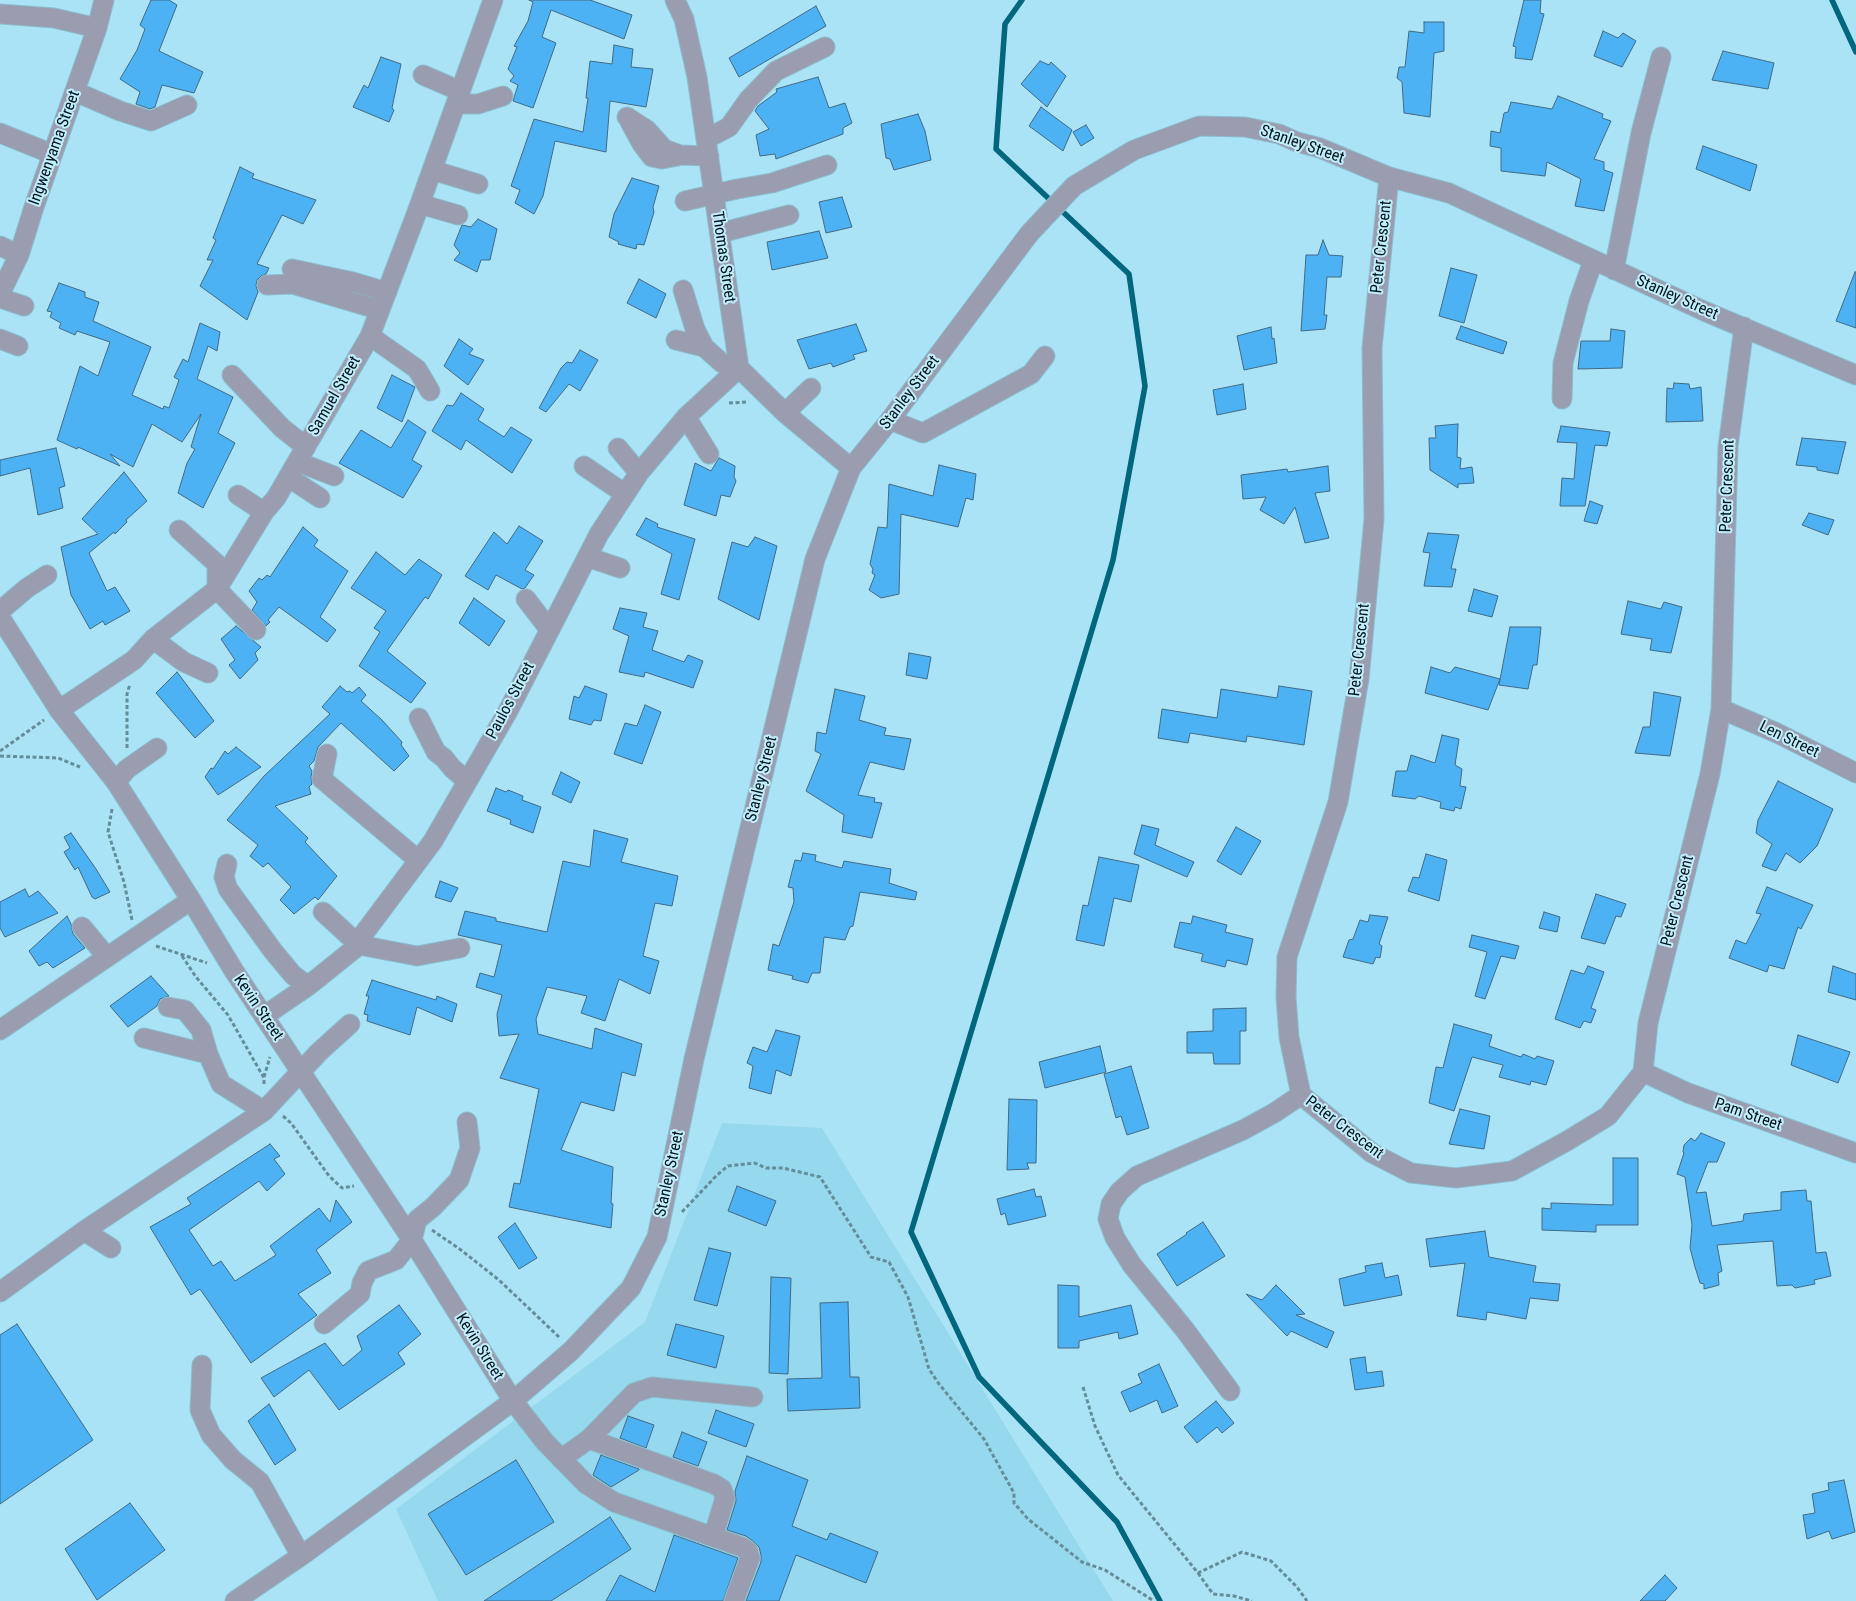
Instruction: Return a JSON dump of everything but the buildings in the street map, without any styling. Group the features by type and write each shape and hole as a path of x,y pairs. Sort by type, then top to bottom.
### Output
{"street":[{"name":"Ingwenyama Street","path":"0,296 19,255 52,154 98,28 104,0"},
{"name":"Samuel Street","path":"58,710 134,660 153,639 217,589 264,512 276,498 370,336 420,204 493,0"},
{"name":"Thomas Street","path":"675,0 684,19 697,78 739,368"},
{"path":"0,14 54,18 98,28"},
{"path":"680,155 707,148 729,127 749,99 776,71 825,47"},
{"path":"1614,270 1641,133 1661,57"},
{"path":"423,75 458,98 478,104 503,96"},
{"path":"76,92 120,111 151,121 187,106"},
{"name":"Stanley Street","path":"235,1601 301,1556 514,1401 571,1350 631,1288 657,1237 694,1059 815,559 851,468 890,420 1029,234 1074,186 1134,150 1199,126 1245,127 1279,134 1320,148 1389,177 1449,193 1704,311 1856,375"},
{"path":"0,133 52,154"},
{"path":"685,201 737,188 772,183 827,166"},
{"path":"432,170 478,184"},
{"name":"Peter Crescent","path":"1389,177 1372,348 1374,518 1358,679 1338,802 1287,957 1286,997 1289,1037 1301,1095 1372,1153 1411,1173 1456,1178 1512,1171 1608,1116 1643,1072 1648,1023 1710,774 1721,709 1728,447 1744,327"},
{"path":"420,204 458,215"},
{"path":"720,233 789,215"},
{"path":"0,246 19,255"},
{"path":"1562,399 1563,363 1579,301 1593,261"},
{"path":"292,269 353,282 387,292"},
{"path":"267,285 292,284 380,310"},
{"path":"682,290 695,328 704,347 722,363 739,368 785,413 851,468"},
{"path":"0,296 24,306"},
{"path":"370,336 417,369 430,391"},
{"path":"0,339 18,346"},
{"path":"676,340 704,347"},
{"path":"890,420 923,433 1031,374 1045,356"},
{"name":"Paulos Street","path":"264,1016 308,986 359,945 362,936 433,841 508,711 599,534 625,494 639,473 686,417 739,368"},
{"path":"232,375 282,428 297,462 320,498"},
{"path":"785,413 810,388"},
{"path":"686,417 709,454"},
{"path":"618,448 639,473"},
{"path":"297,462 334,476"},
{"path":"584,466 625,494"},
{"path":"238,495 264,512"},
{"path":"179,530 217,564 217,589 256,630"},
{"path":"587,557 620,568"},
{"path":"0,611 27,588 47,575"},
{"path":"526,599 549,630"},
{"name":"Kevin Street","path":"0,617 58,710 121,775 234,971 412,1240 514,1401 545,1442 561,1459 586,1484 614,1502 742,1547 748,1551 750,1558 734,1601"},
{"path":"153,639 184,662 208,673"},
{"name":"Len Street","path":"1721,709 1777,733 1856,773"},
{"path":"419,718 436,752 466,781"},
{"path":"121,775 157,748"},
{"path":"327,754 322,779 418,860"},
{"path":"227,864 224,877 228,889 273,951 293,975 308,986"},
{"path":"0,1030 192,900"},
{"path":"323,912 359,945 418,956 460,948"},
{"path":"82,926 107,957"},
{"path":"0,1012 36,1004"},
{"path":"168,1006 185,1010 201,1030 208,1054 221,1084 264,1111"},
{"path":"0,1292 84,1231 264,1111 300,1071 350,1024"},
{"path":"144,1038 208,1054"},
{"name":"Pam Street","path":"1643,1072 1688,1093 1856,1153"},
{"path":"1230,1391 1188,1334 1132,1265 1114,1238 1108,1219 1111,1204 1120,1191 1137,1176 1243,1130 1301,1095"},
{"path":"324,1324 360,1294 362,1283 368,1271 396,1260 412,1240 417,1220 433,1207 459,1180 470,1148 467,1122"},
{"path":"84,1231 111,1248"},
{"path":"202,1365 200,1410 211,1435 233,1460 260,1482 301,1556"},
{"path":"561,1459 589,1439 634,1393 652,1386 753,1397"},
{"path":"589,1439 714,1484 722,1489 725,1498 713,1537"}],"path":[{"path":"134,660 134,669 127,694 121,775 108,832 126,890 134,938"},
{"path":"0,751 58,710"},
{"path":"0,756 58,758 83,768"},
{"path":"182,955 196,977 228,1016 264,1078 264,1111 280,1114 291,1123 329,1176 342,1188 373,1182"},
{"path":"677,1216 728,1166 755,1163 766,1168 783,1168 820,1177 871,1256 889,1262 908,1297 929,1369 984,1439 1014,1493 1014,1503 1028,1519 1082,1562 1105,1570 1154,1601"},
{"path":"417,1220 461,1250 499,1280 571,1350"},
{"path":"1083,1387 1095,1426 1118,1475 1213,1594 1234,1596 1252,1601"},
{"path":"1198,1573 1242,1552 1271,1562 1297,1587 1307,1601"}],"shaded area":[{"path":"722,1123 822,1128 1113,1601 438,1601 396,1509 645,1322"}],"waterway":[{"path":"1022,0 1005,24 996,149 1129,274 1145,386 1113,560 911,1232 979,1377 1117,1522 1160,1601"},
{"path":"1832,0 1856,52"}]}
